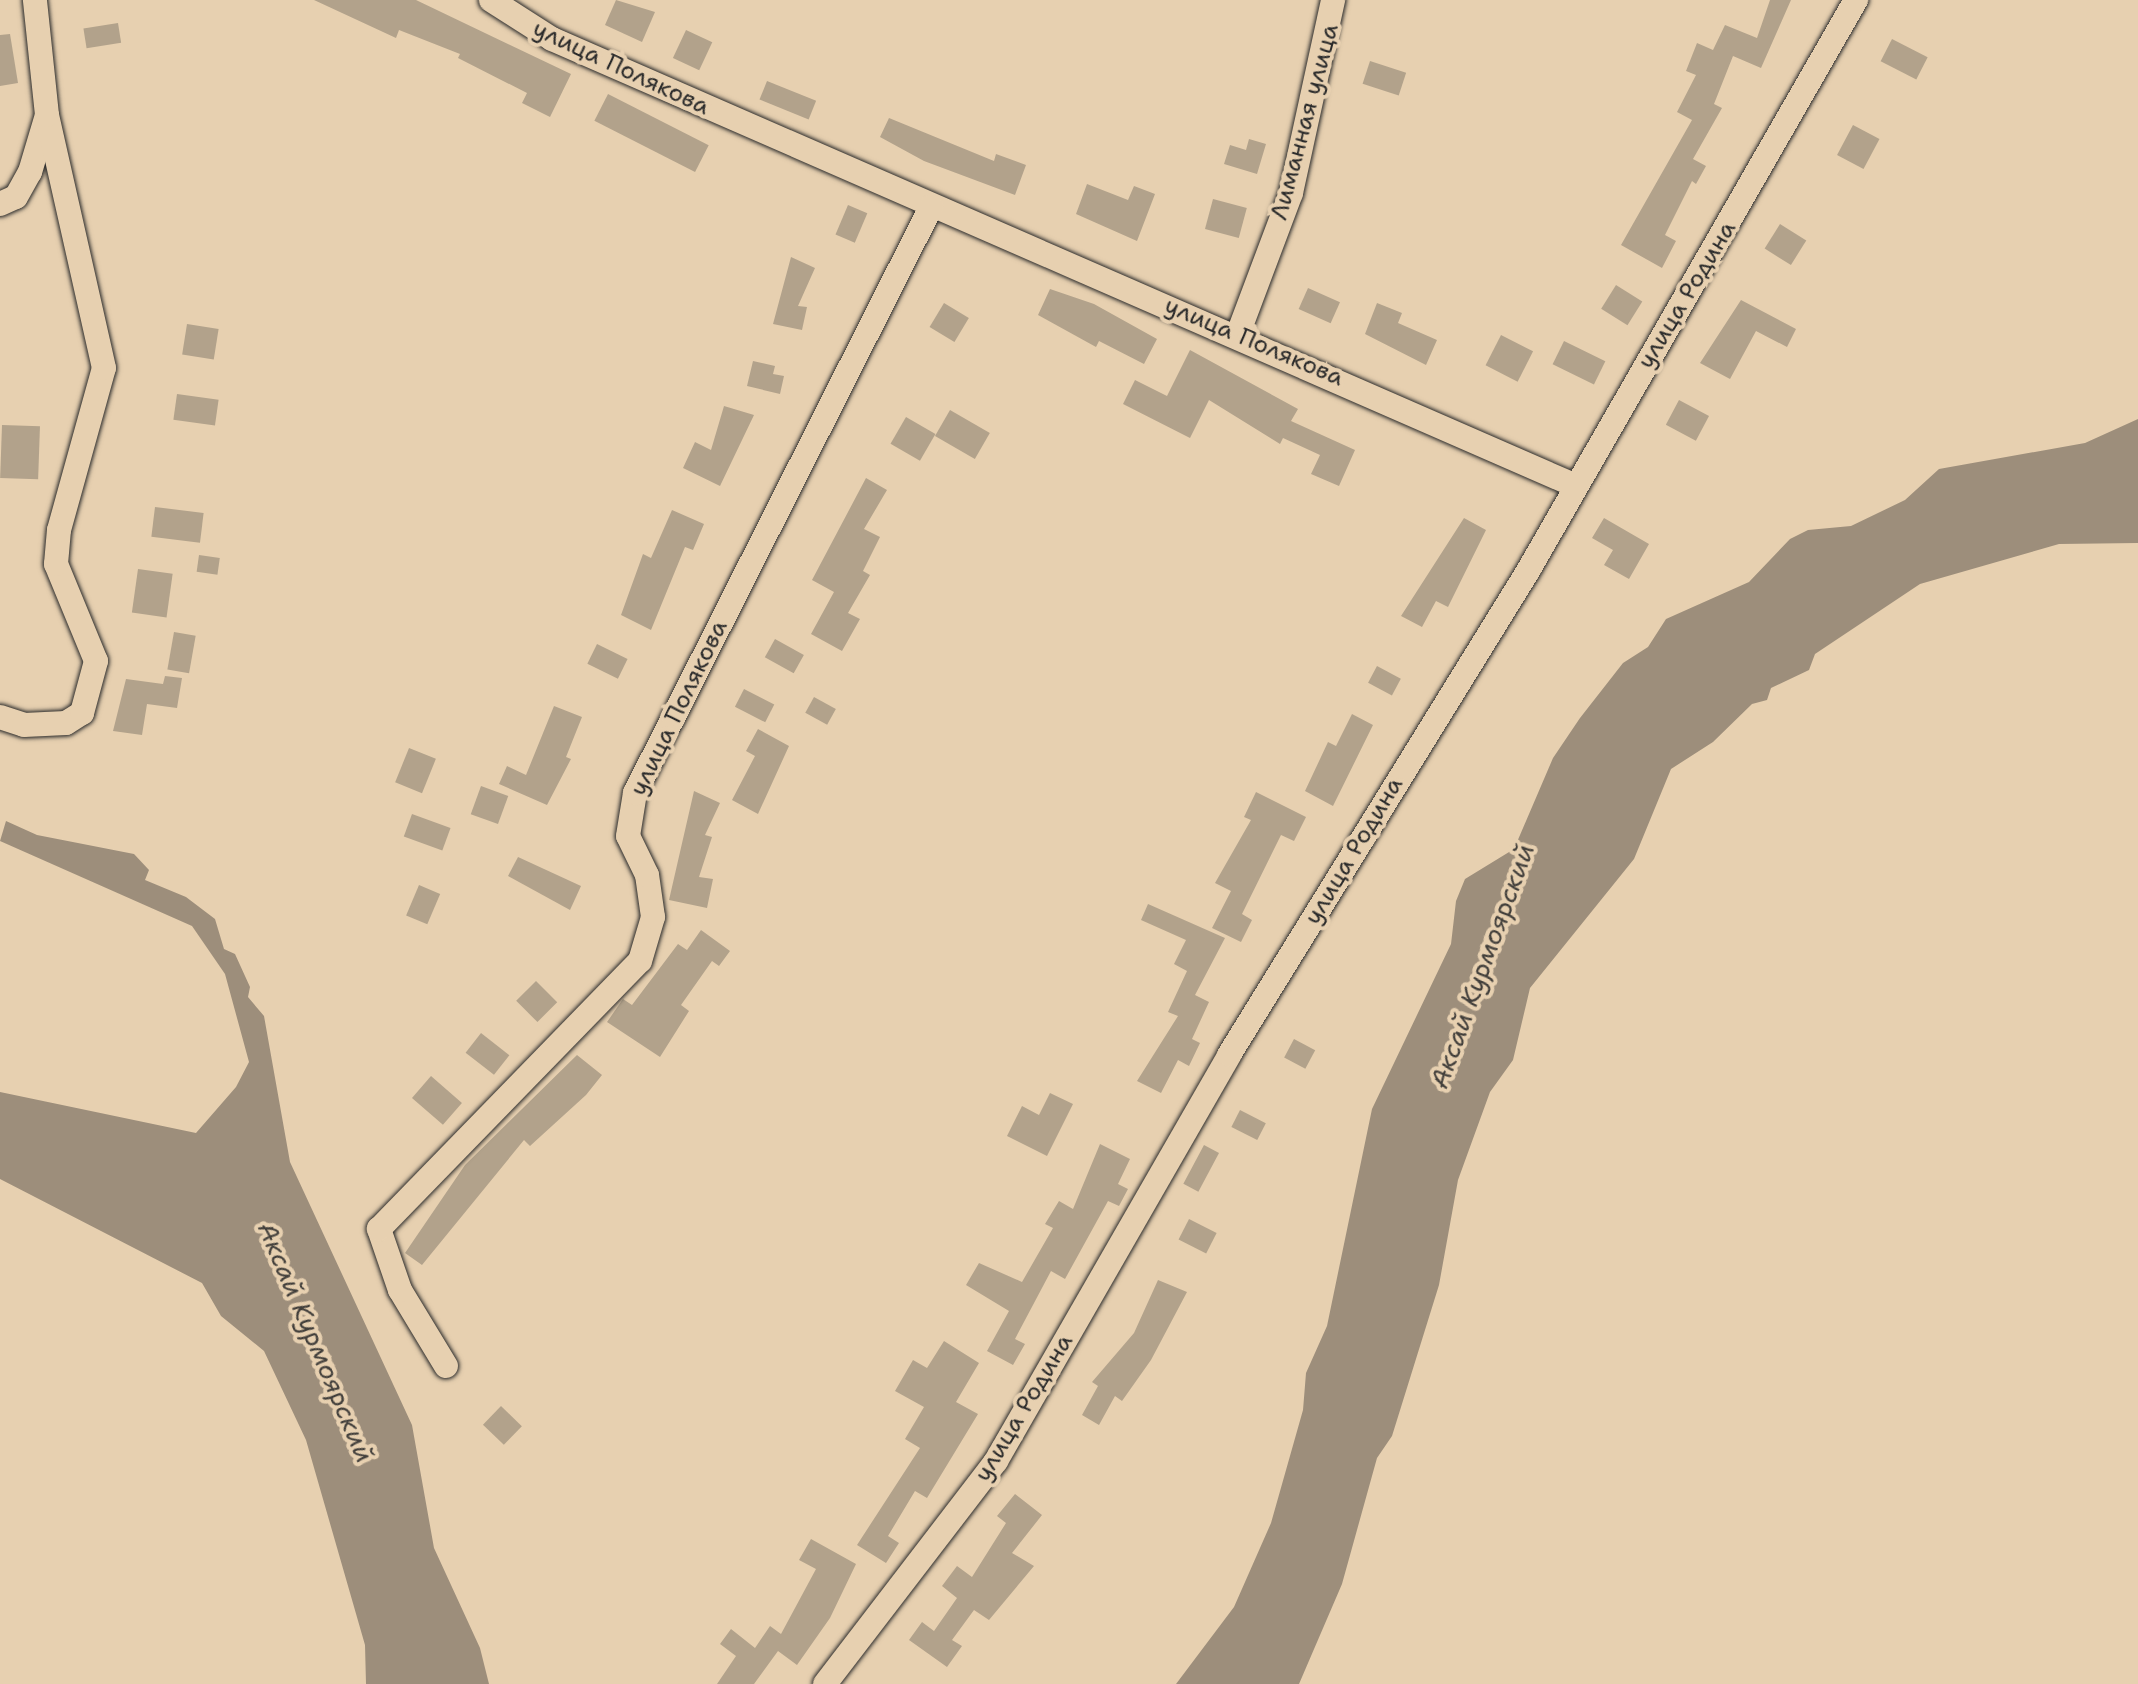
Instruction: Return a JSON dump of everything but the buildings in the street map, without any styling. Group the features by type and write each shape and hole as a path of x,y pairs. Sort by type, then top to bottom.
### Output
{"street":[{"path":"0,717 24,725 66,723 82,713 96,661 56,564 59,530 104,368 47,115 35,0"},
{"name":"улица Полякова","path":"491,0 552,39 931,207 1238,334 1574,485"},
{"name":"Лиманная улица","path":"1238,334 1291,193 1333,0"},
{"name":"улица Родина","path":"825,1684 996,1461 1229,1055 1528,571 1574,485 1856,0"},
{"path":"0,204 16,197 30,172 47,115"},
{"name":"улица Полякова","path":"446,1366 400,1290 379,1229 640,961 653,917 647,875 628,836 635,793 931,207"}],"water":[{"name":"Аксай Курмоярский","path":"2138,419 2138,543 2059,544 1920,584 1815,654 1809,670 1771,688 1767,700 1752,704 1713,742 1671,769 1634,859 1530,988 1513,1060 1490,1092 1458,1180 1439,1285 1392,1436 1377,1458 1342,1584 1299,1684 1176,1684 1234,1607 1271,1523 1303,1410 1306,1373 1327,1326 1372,1109 1451,944 1456,901 1465,879 1514,849 1553,758 1580,718 1623,663 1648,647 1666,619 1749,582 1790,539 1808,530 1851,526 1905,500 1939,469 2085,443"},
{"name":"Аксай Курмоярский","path":"6,821 37,835 134,854 149,870 145,880 186,897 215,919 224,949 235,954 250,987 248,997 264,1016 290,1162 412,1425 434,1548 480,1648 489,1684 366,1684 365,1645 306,1440 264,1351 221,1316 202,1283 0,1179 0,1092 196,1133 236,1087 249,1062 225,974 192,926 0,841"}]}
